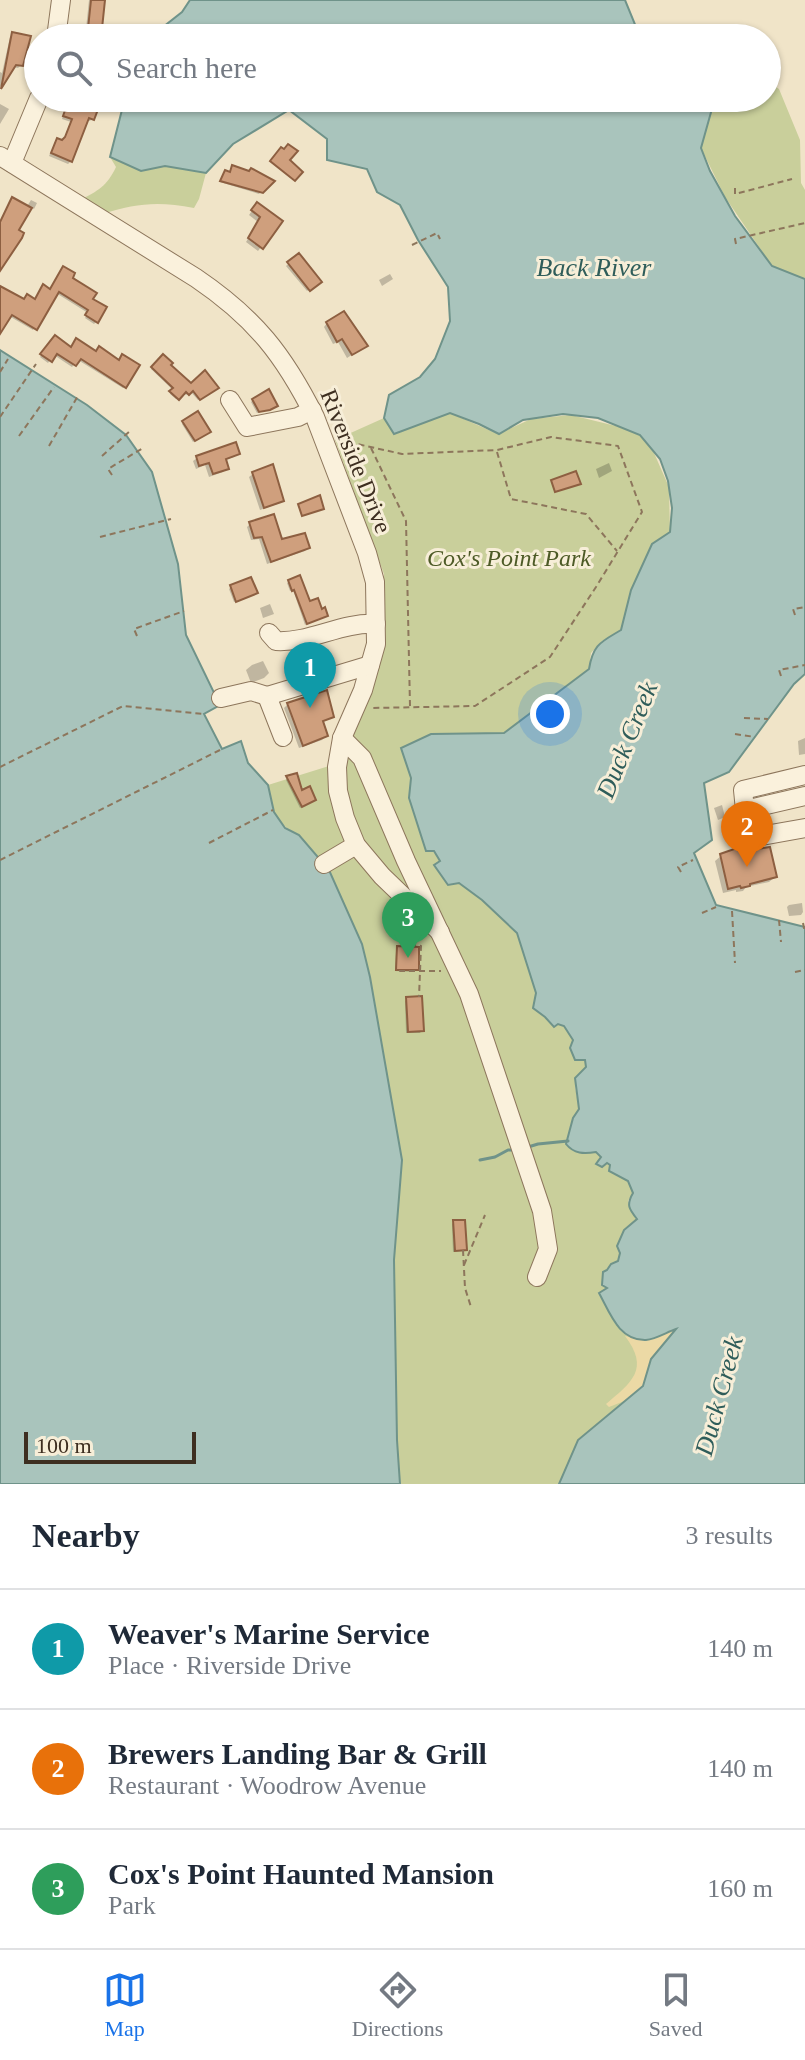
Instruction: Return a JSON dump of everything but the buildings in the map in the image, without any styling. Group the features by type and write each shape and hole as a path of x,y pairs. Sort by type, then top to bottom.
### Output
{"street":[{"path":"58,24 61,0"},
{"path":"6,159 31,112"},
{"name":"Riverside Drive","path":"6,159 225,298 254,324 281,357 312,410 373,571 376,644 342,738 337,767 338,791 356,845 382,876 440,932"},
{"path":"230,400 247,427 298,417 312,410"},
{"path":"269,633 276,641 291,642 362,623 376,624"},
{"path":"221,698 251,691 267,696 370,665"},
{"path":"267,696 283,737"},
{"path":"342,738 362,758 406,861 469,994 542,1211 548,1249 537,1277"},
{"path":"805,775 745,788 742,793 748,838 805,828"},
{"path":"745,810 805,796"},
{"path":"324,864 356,845"}],"path":[{"path":"735,188 735,196 792,179"},
{"path":"736,244 735,239 805,223"},
{"path":"434,228 440,239"},
{"path":"412,245 437,233"},
{"path":"0,372 8,359"},
{"path":"0,417 36,364"},
{"path":"19,436 54,387"},
{"path":"49,446 79,394"},
{"path":"102,456 130,431"},
{"path":"322,436 402,454 497,450 551,437 618,446 642,512 550,657 475,706 355,708"},
{"path":"370,447 406,521 410,707"},
{"path":"112,475 108,469 143,448"},
{"path":"497,450 511,499 586,514 617,552"},
{"path":"100,537 171,519"},
{"path":"795,615 793,609 805,607"},
{"path":"137,636 134,629 184,611"},
{"path":"781,676 779,670 805,665"},
{"path":"0,767 123,706 204,714"},
{"path":"744,718 768,719"},
{"path":"735,734 755,737"},
{"path":"0,860 222,749"},
{"path":"209,843 273,810"},
{"path":"683,859 685,864"},
{"path":"678,867 693,860"},
{"path":"676,862 681,872"},
{"path":"702,913 716,907"},
{"path":"417,910 414,945 421,946 419,997"},
{"path":"732,911 735,963"},
{"path":"779,920 781,942"},
{"path":"803,923 805,933"},
{"path":"400,970 458,970"},
{"path":"795,972 805,970"},
{"path":"463,1266 485,1215"},
{"path":"463,1250 465,1288 471,1307"}],"green space":[{"path":"781,94 800,140 801,183 805,190 805,279 772,266 725,197 701,148 711,112 781,112"},
{"path":"110,157 141,171 165,166 206,173 199,199 194,208 148,204 102,214 80,200 97,191 109,179 116,167"},
{"name":"Cox's Point Park","path":"450,413 498,434 531,419 571,415 616,426 640,435 654,453 669,487 670,532 652,544 634,584 621,631 602,641 591,653 589,669 504,733 431,734 401,748 411,778 409,798 426,851 434,851 441,861 435,865 448,884 459,883 517,933 536,994 533,1008 554,1027 558,1024 564,1026 585,1059 587,1067 575,1086 579,1109 573,1118 601,1157 596,1164 607,1162 610,1171 628,1181 633,1193 628,1201 637,1219 624,1230 617,1246 620,1253 618,1261 609,1269 607,1288 600,1294 616,1325 677,1327 651,1359 643,1386 578,1440 559,1484 400,1484 394,1260 402,1160 370,976 362,944 299,835 284,826 276,815 268,785 329,766 355,720 385,640 384,574 335,440 384,418 395,434"}],"sand":[{"path":"677,1327 651,1359 643,1386 627,1400 609,1407 606,1404 630,1382 637,1366 632,1347 625,1336 645,1340"}],"water":[{"path":"190,0 625,0 635,24 167,24 182,12"},
{"name":"Back River","path":"121,112 286,112 233,144 206,173 165,166 141,171 110,157"},
{"name":"Back River","path":"292,112 711,112 701,148 735,216 772,266 805,279 805,674 794,684 729,772 704,783 712,840 694,853 716,905 805,927 805,1484 559,1484 578,1440 643,1386 651,1359 676,1329 646,1340 629,1336 616,1324 599,1293 607,1288 602,1285 603,1272 618,1261 620,1253 617,1246 624,1230 637,1219 629,1207 633,1193 628,1181 609,1171 610,1165 607,1163 602,1167 596,1164 601,1157 596,1152 572,1150 566,1144 573,1118 579,1109 575,1078 586,1067 585,1060 575,1060 570,1048 573,1040 564,1026 558,1024 554,1027 533,1008 536,993 517,933 459,883 448,885 434,865 440,861 434,851 426,851 409,798 411,778 401,748 431,734 504,733 589,669 599,645 621,630 631,590 652,544 670,532 672,508 668,481 660,459 640,435 598,418 563,414 523,420 499,434 450,413 394,434 384,418 389,395 420,377 435,359 450,321 448,287 400,205 377,192 367,169 327,160 327,139"},
{"path":"0,350 87,405 126,435 152,472 178,564 186,635 220,705 204,714 222,749 241,741 248,763 268,785 274,812 285,828 299,835 329,870 362,944 402,1160 394,1260 400,1484 0,1484"}],"waterway":[{"path":"528,1147 568,1141"},
{"path":"480,1160 513,1150"}],"place":[{"name":"Weaver's Marine Service","path":"310,708"},
{"name":"Brewers Landing Bar & Grill","path":"747,867"},
{"name":"Cox's Point Haunted Mansion","path":"408,958"}],"water label":[{"name":"Duck Creek","path":"627,740"},
{"name":"Duck Creek","path":"719,1396"}]}
